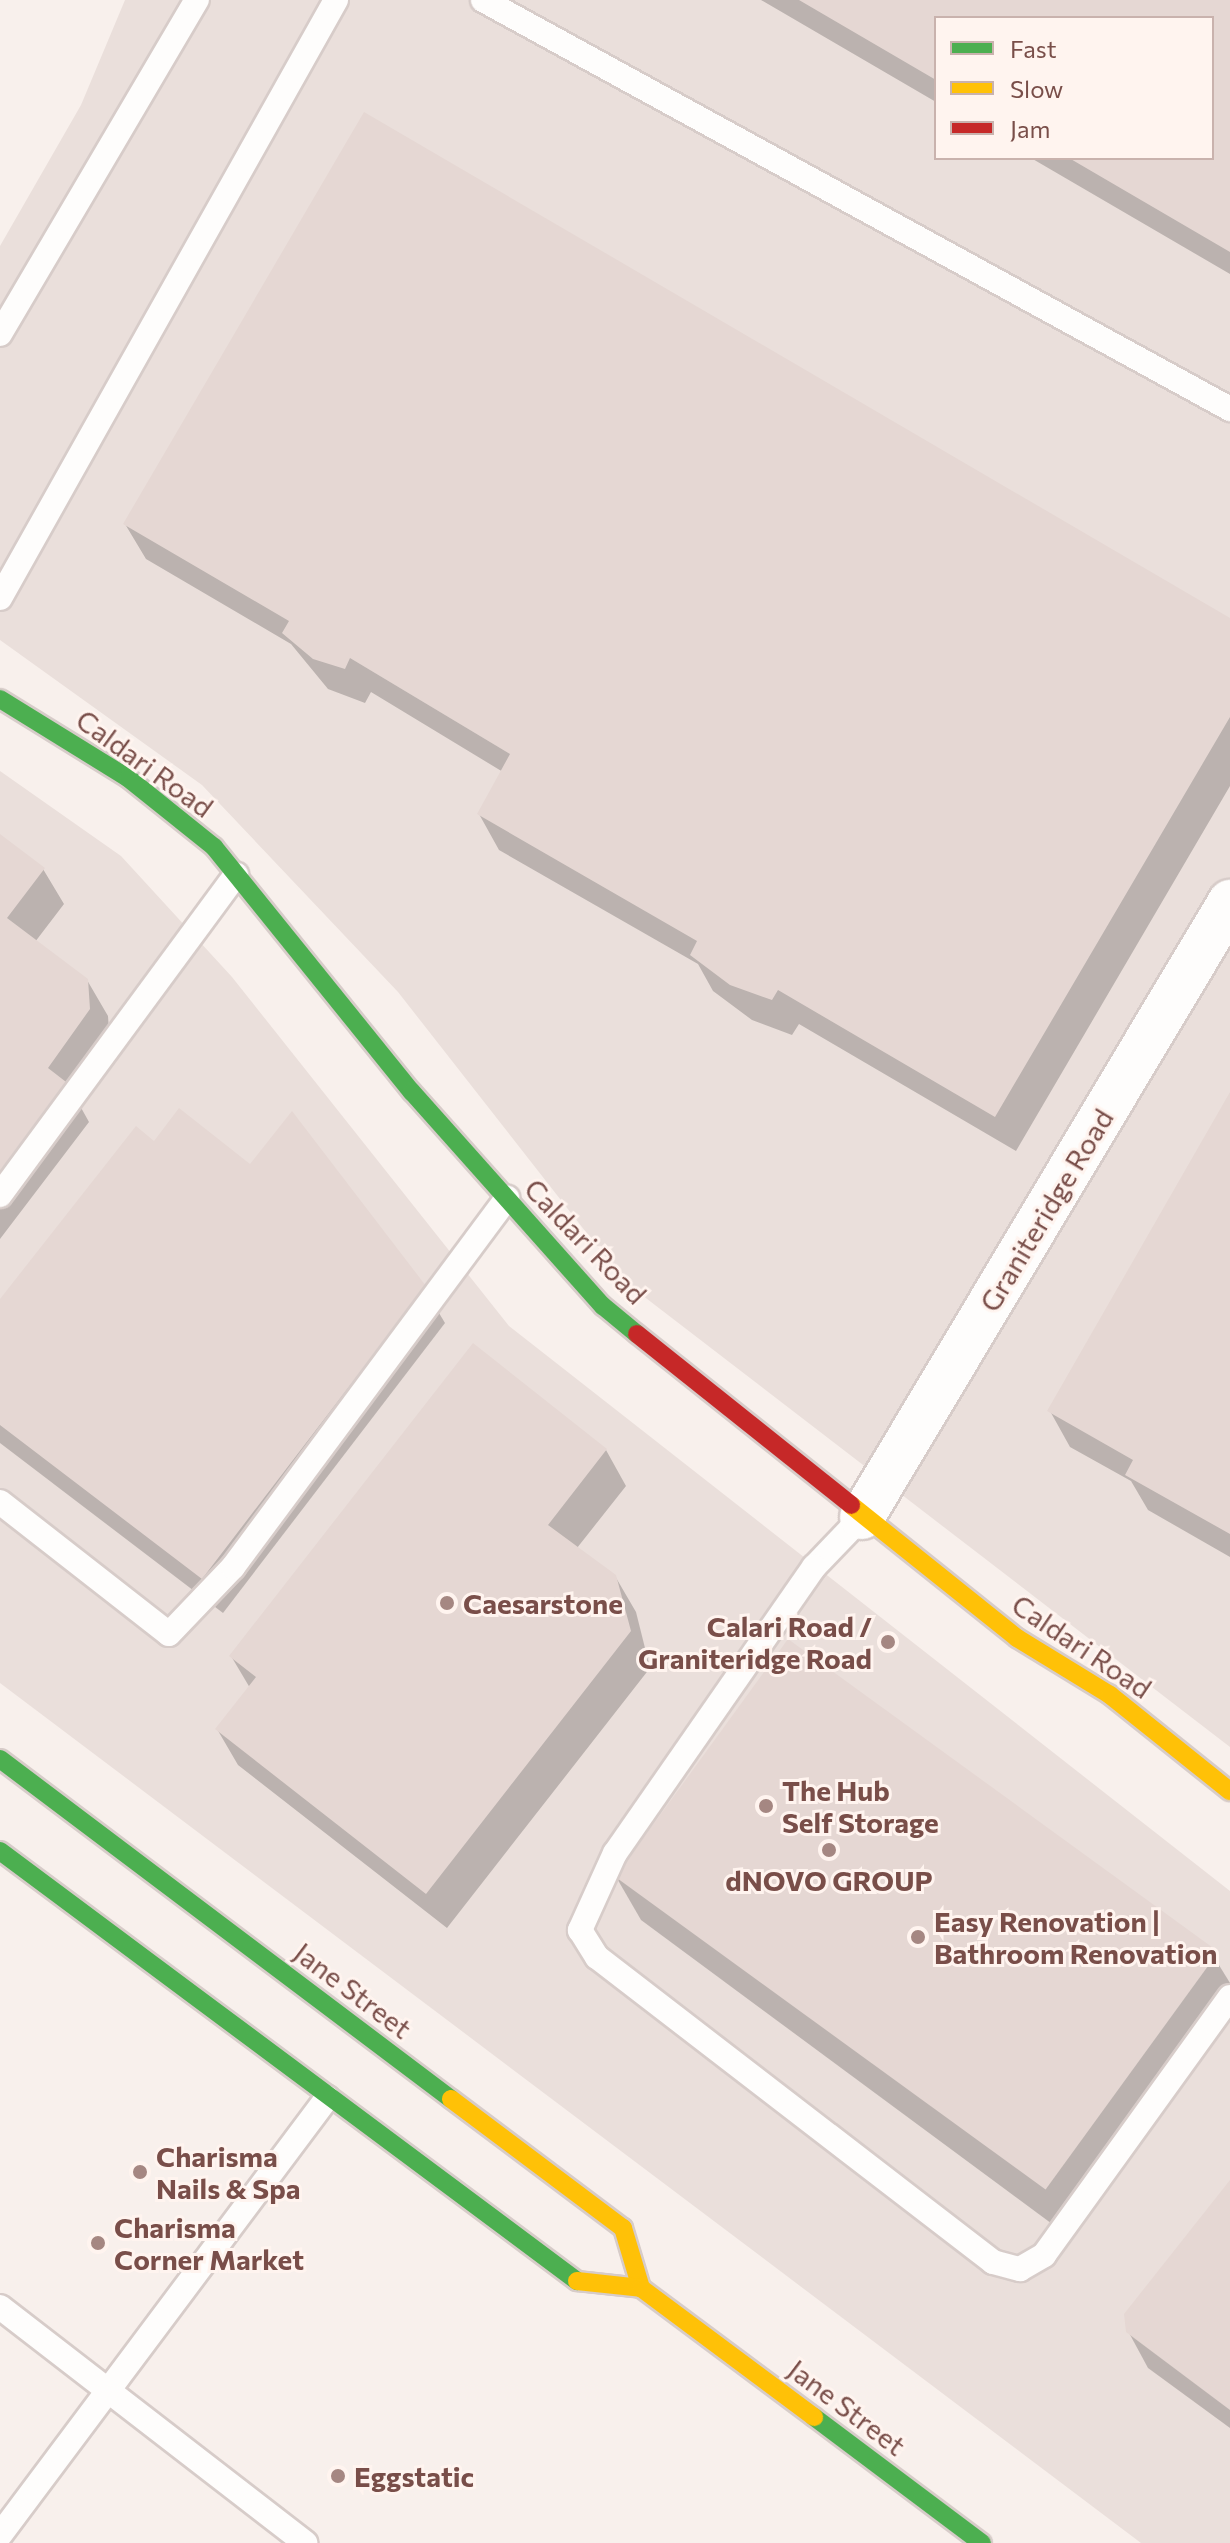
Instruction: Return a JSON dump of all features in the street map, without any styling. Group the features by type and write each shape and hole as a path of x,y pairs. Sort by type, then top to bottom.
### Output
{"main road":[{"name":"Caldari Road","path":"0,699 128,778 236,875 507,1198 603,1306 862,1517 1230,1791"},
{"name":"Jane Street","path":"0,1759 623,2228 641,2288 982,2543"},
{"path":"0,1851 576,2281 641,2288"}],"street":[{"name":"Graniteridge Road","path":"862,1517 1230,902"}],"lane":[{"path":"0,334 197,0"},
{"path":"0,598 336,0"},
{"path":"483,0 1230,409"},
{"path":"0,1195 236,875"},
{"path":"0,1502 169,1634 233,1567 507,1198"},
{"path":"862,1517 814,1567 615,1853 580,1930 597,1957 993,2262 1020,2269 1044,2255 1230,1997"},
{"path":"0,2535 327,2098"},
{"path":"0,2307 305,2543"}],"shaded area":[{"path":"125,0 1230,0 1230,1747 625,1282 398,992 202,785 0,640 0,246 81,105"},
{"path":"0,771 121,856 232,977 509,1326 1230,1891 1230,2543 1141,2543 0,1683"}],"building":[{"path":"799,0 1230,0 1230,252 1072,160 1214,160 1214,16 934,16 934,79"},
{"path":"364,112 1230,618 1230,717 995,1117 778,990 772,1000 730,985 690,955 697,941 477,814 510,754 350,658 345,669 313,659 282,633 289,621 123,524"},
{"path":"0,834 45,868 7,918 88,979 90,1009 48,1068 70,1085 0,1178"},
{"path":"1230,1092 1230,1534 1125,1475 1133,1460 1047,1411"},
{"path":"179,1108 250,1164 292,1111 426,1286 202,1579 0,1425 0,1299 136,1126 154,1141"},
{"name":"Caesarstone","path":"473,1343 607,1449 548,1525 616,1575 631,1631 426,1894 215,1729 256,1677 229,1656"},
{"path":"788,1639 1218,1952 1046,2190 615,1877"},
{"path":"1230,2180 1230,2410 1126,2332 1124,2314"}],"traffic: fast":[{"path":"0,699 128,778 214,847 412,1092 603,1306 637,1334"},
{"path":"0,1759 451,2099"},
{"path":"0,1851 577,2281"},
{"path":"814,2417 982,2543"}],"traffic: slow":[{"path":"851,1505 1017,1638 1110,1695 1230,1791"},
{"path":"451,2099 623,2228 641,2288"},
{"path":"577,2281 641,2288 814,2417"}],"traffic: jam":[{"path":"637,1334 851,1505"}],"place":[{"name":"Caesarstone","path":"447,1603"},
{"name":"Calari Road / Graniteridge Road","path":"888,1642"},
{"name":"The Hub Self Storage","path":"766,1806"},
{"name":"dNOVO GROUP","path":"829,1850"},
{"name":"Easy Renovation | Bathroom Renovation","path":"918,1937"},
{"name":"Charisma Nails & Spa","path":"140,2172"},
{"name":"Charisma Corner Market","path":"98,2243"},
{"name":"Eggstatic","path":"338,2476"}]}
